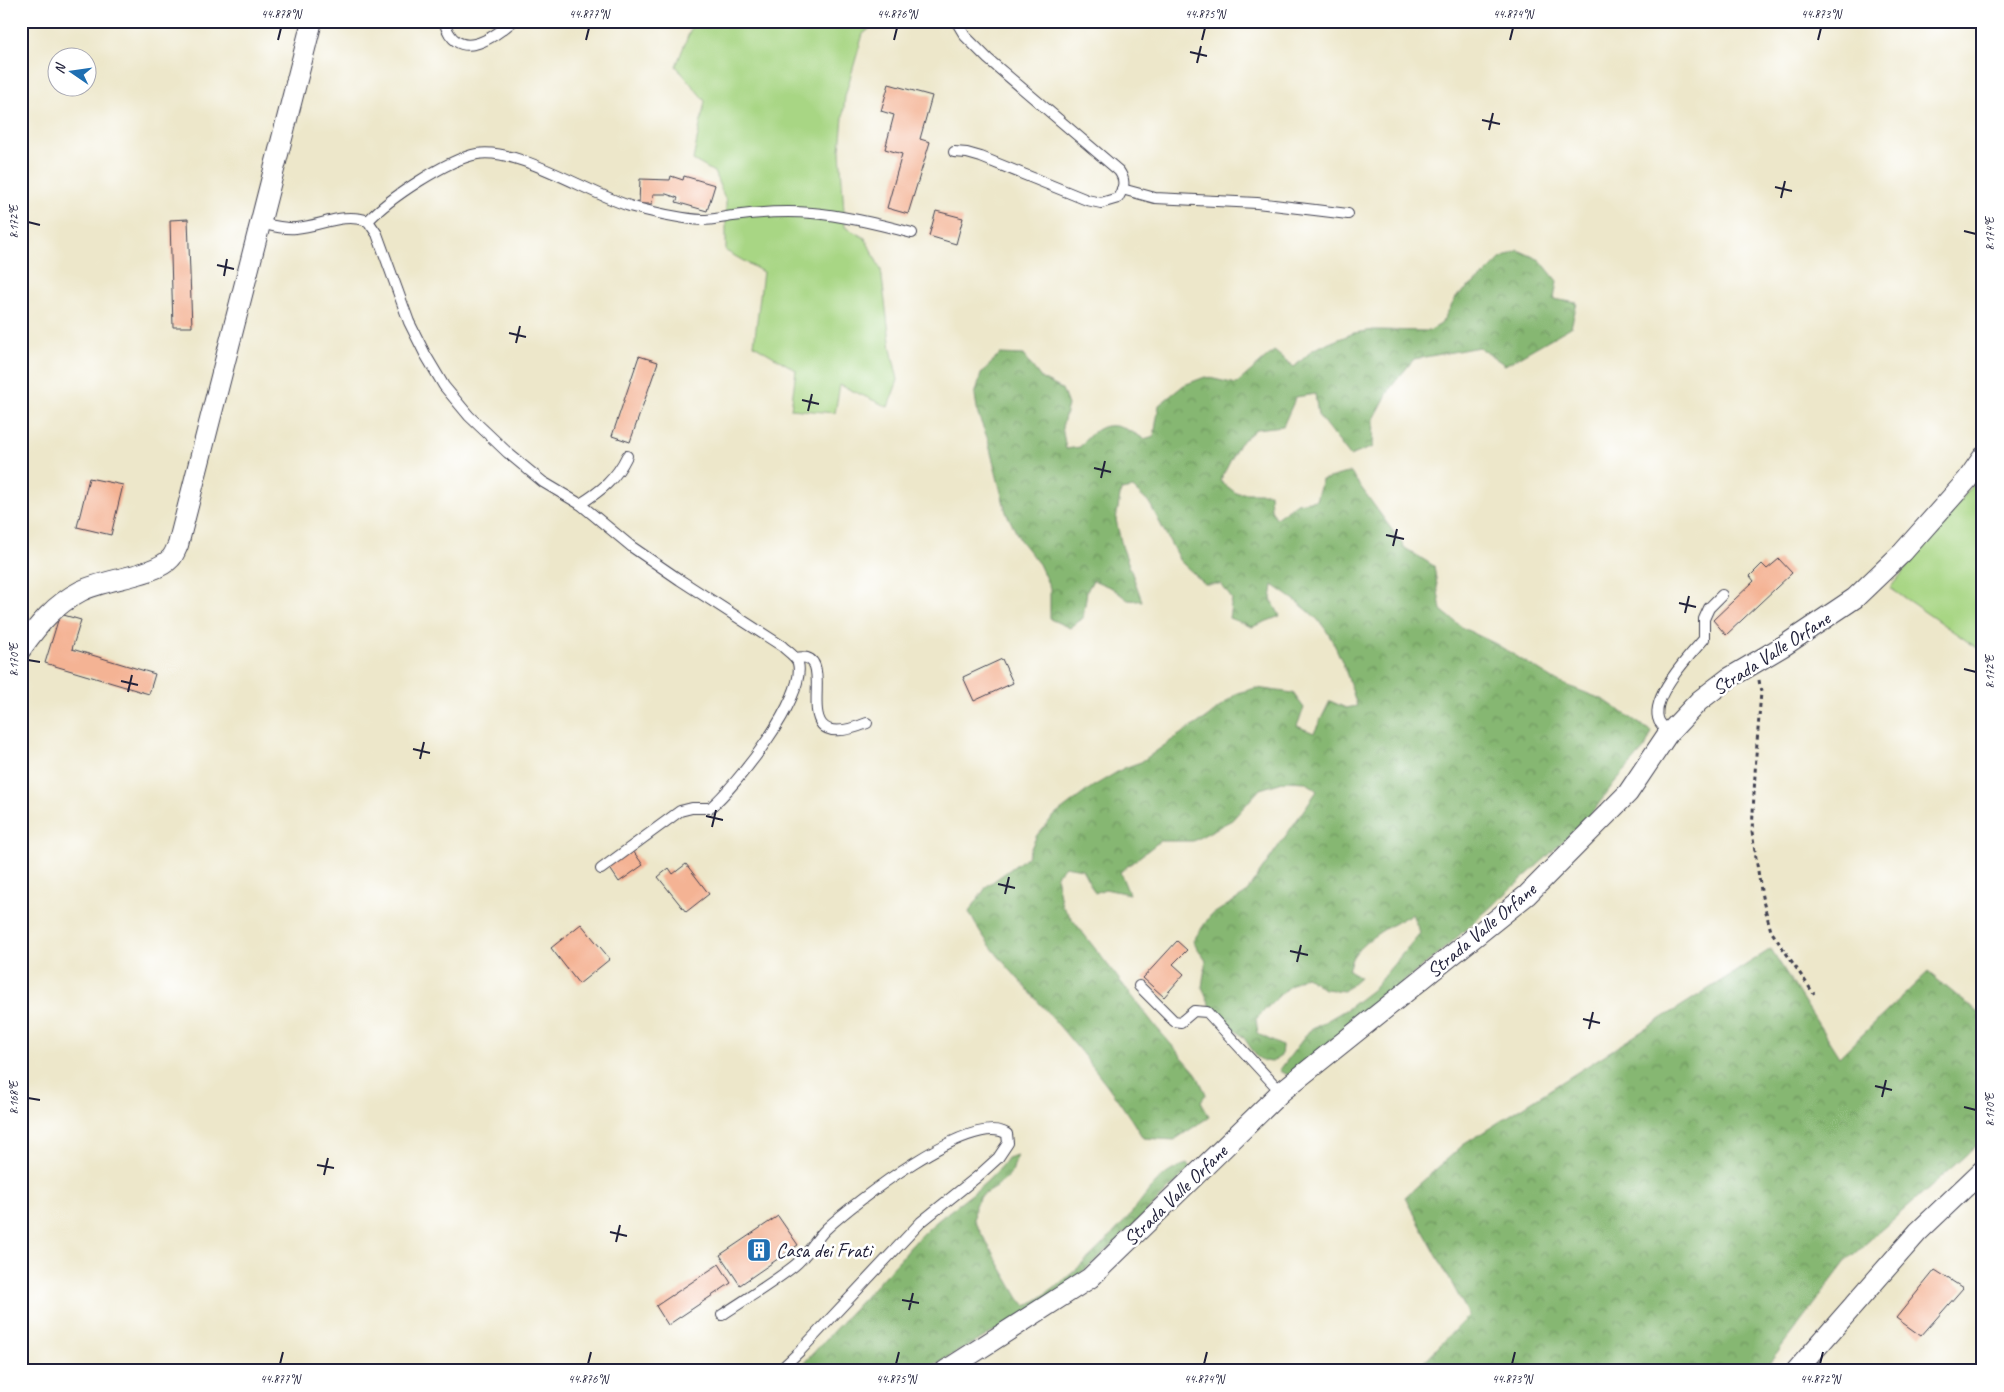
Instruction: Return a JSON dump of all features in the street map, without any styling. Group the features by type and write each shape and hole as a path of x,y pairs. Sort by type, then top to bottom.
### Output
{"street":[{"path":"21,649 58,604 83,590 161,566 172,558 178,545 312,21"},
{"name":"Strada Valle Orfane","path":"945,1371 1090,1278 1280,1092 1527,895 1628,793 1670,732 1698,701 1729,678 1855,598 1909,545 1967,480 1983,457"},
{"path":"1796,1371 1918,1232 1983,1170"}],"lane":[{"path":"444,21 453,39 462,44 475,45 488,41 513,21"},
{"path":"954,152 980,157 1087,200 1101,203 1110,202 1118,198 1122,189 1124,178 1119,171 988,59 965,36 956,21"},
{"path":"368,220 382,206 436,170 463,158 478,154 508,157 630,206 666,215 705,220 734,216 811,213 874,223 912,233"},
{"path":"1122,189 1155,198 1257,203 1348,214"},
{"path":"261,223 281,228 298,228 350,217 368,220 377,234 409,322 425,354 444,386 469,416 508,453 544,482 580,504 632,547 782,646 796,658 799,673 796,688 787,710 720,800 710,808 692,808 680,811 601,869"},
{"path":"580,504 607,486 619,471 627,456"},
{"path":"1670,732 1660,723 1657,716 1663,694 1673,674 1704,639 1704,620 1709,608 1722,595"},
{"path":"796,658 803,657 810,660 817,670 816,713 819,720 827,728 833,732 841,732 867,723"},
{"path":"1139,986 1174,1021 1181,1022 1194,1011 1206,1012 1280,1092"},
{"path":"722,1315 796,1265 825,1230 861,1199 945,1144 969,1133 989,1129 1000,1130 1007,1134 1008,1143 998,1158 921,1222 779,1371"}],"path":[{"path":"1755,662 1761,692 1752,832 1762,897 1771,931 1814,994"}],"green space":[{"path":"694,21 879,21 863,34 845,96 840,150 845,227 865,238 881,270 891,349 898,380 888,407 840,385 835,413 791,409 796,370 754,345 763,272 726,251 726,201 714,172 693,160 705,101 676,66"},
{"path":"1518,250 1540,260 1557,281 1554,299 1577,303 1571,327 1505,365 1479,347 1414,359 1391,387 1374,419 1373,447 1350,456 1318,415 1315,394 1296,397 1283,426 1256,429 1239,444 1220,481 1236,493 1270,493 1271,509 1276,518 1297,503 1316,500 1322,480 1350,472 1405,548 1434,566 1441,610 1463,628 1496,644 1558,682 1604,700 1652,732 1645,748 1614,783 1595,809 1550,854 1445,948 1288,1075 1279,1071 1309,1031 1347,1009 1372,990 1420,933 1412,914 1373,937 1353,957 1348,970 1360,977 1344,991 1324,989 1305,976 1287,988 1256,1019 1258,1034 1282,1046 1281,1056 1272,1062 1264,1061 1257,1057 1244,1038 1211,1007 1202,987 1206,961 1193,941 1210,916 1245,894 1317,791 1306,782 1286,781 1260,789 1232,820 1193,841 1160,841 1120,872 1129,894 1105,889 1095,893 1082,869 1065,866 1056,876 1062,906 1156,1027 1196,1073 1206,1094 1201,1101 1209,1117 1174,1140 1143,1138 1093,1066 991,947 969,912 987,886 1027,857 1037,835 1055,815 1092,787 1124,768 1141,762 1208,717 1237,693 1256,688 1293,693 1304,708 1297,726 1314,733 1330,701 1346,708 1357,706 1336,648 1326,630 1315,617 1273,585 1271,599 1280,616 1252,627 1229,618 1232,599 1221,584 1205,584 1180,561 1150,504 1133,488 1121,490 1116,520 1122,546 1142,601 1128,600 1112,588 1093,580 1087,591 1083,618 1070,628 1050,619 1050,588 1039,564 1020,540 1006,512 987,437 978,415 975,395 981,374 1000,354 1023,355 1042,379 1062,389 1068,405 1062,427 1066,449 1080,447 1095,431 1102,427 1117,426 1144,439 1154,436 1159,405 1184,385 1205,377 1236,384 1274,351 1294,367 1314,349 1354,333 1374,330 1429,331 1441,324 1457,296 1482,277 1500,259"},
{"path":"1983,470 1983,652 1890,588"},
{"path":"1771,949 1839,1057 1928,972 1983,1017 1983,1140 1847,1260 1763,1371 1415,1371 1469,1315 1405,1197 1463,1145"},
{"path":"1017,1155 1012,1172 996,1187 981,1196 975,1205 974,1221 1020,1300 1027,1306 1066,1278 1090,1257 1131,1214 1151,1188 1166,1174 1187,1164 1190,1168 1114,1243 1066,1285 1017,1319 923,1371 807,1371 803,1364 914,1242 987,1181 1007,1158"}],"building":[{"path":"889,84 932,96 920,139 930,142 908,214 887,208 902,154 885,149 894,115 881,111"},
{"path":"671,176 683,180 684,176 715,185 707,211 676,202 678,198 666,194 653,194 652,204 639,204 640,179 670,180"},
{"path":"936,211 963,218 956,244 929,236"},
{"path":"188,219 192,327 173,327 170,220"},
{"path":"639,356 658,362 630,442 612,436"},
{"path":"89,478 123,485 111,535 77,527"},
{"path":"1779,559 1792,573 1726,635 1713,620 1754,581 1750,576 1762,564 1767,569"},
{"path":"60,614 81,620 72,649 155,674 149,694 45,663"},
{"path":"1002,659 1013,683 974,701 963,677"},
{"path":"631,848 643,865 619,882 607,864"},
{"path":"686,864 709,894 686,912 658,877 669,868 673,874"},
{"path":"581,924 610,959 579,984 551,948"},
{"path":"1177,941 1187,950 1173,964 1184,974 1164,997 1143,978"},
{"name":"Casa dei Frati","path":"778,1216 798,1245 740,1285 720,1255"},
{"path":"719,1264 731,1283 668,1325 656,1306"},
{"path":"1935,1270 1963,1288 1921,1336 1896,1318"}],"place":[{"name":"Casa dei Frati","path":"759,1250"}]}
